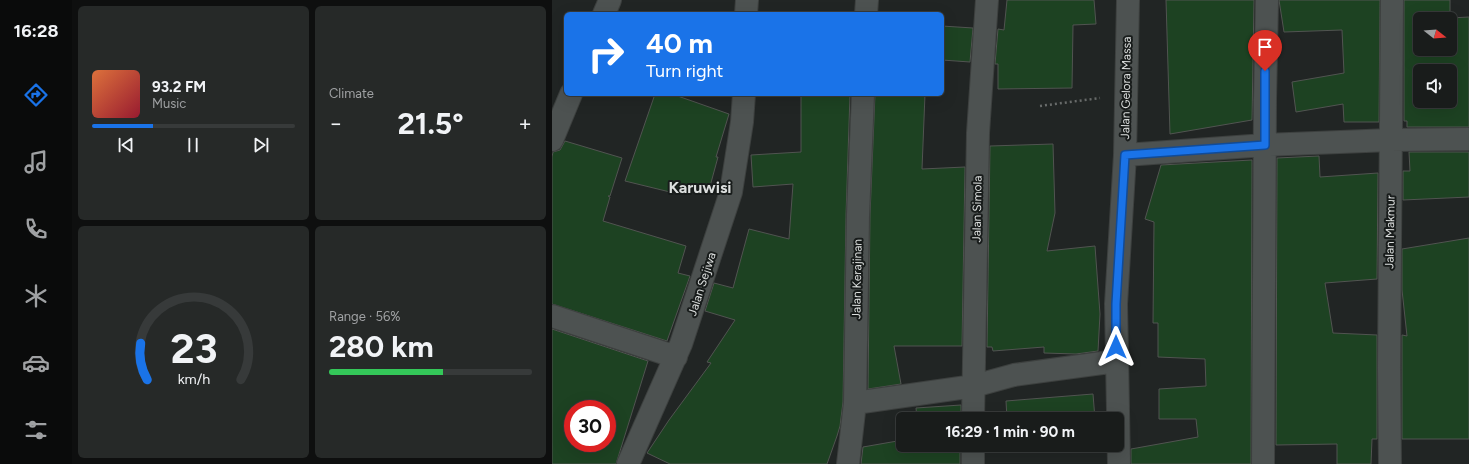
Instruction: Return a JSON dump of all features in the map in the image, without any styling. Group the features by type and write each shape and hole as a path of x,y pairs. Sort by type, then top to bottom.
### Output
{"street":[{"path":"605,12 610,0"},
{"path":"746,12 747,0"},
{"path":"866,12 867,0"},
{"name":"Jalan Simola","path":"973,412 978,133 986,0"},
{"name":"Jalan Gelora Massa","path":"1119,464 1116,304 1125,155 1128,0"},
{"path":"1263,464 1267,0"},
{"name":"Jalan Makmur","path":"1390,464 1389,353 1392,0"},
{"path":"552,140 569,96"},
{"name":"Jalan Sejiwa","path":"628,464 676,357 689,322 731,192 742,122 744,96"},
{"name":"Jalan Kerajinan","path":"848,464 855,403 858,214 863,96"},
{"path":"1125,155 1265,145 1391,140 1469,139"},
{"path":"552,316 676,357"},
{"path":"855,403 974,386 1014,375 1117,362"},
{"path":"973,452 973,464"}],"path":[{"path":"1040,106 1126,94"}],"building":[{"path":"1007,0 1094,0 1096,24 1073,25 1072,88 998,89 998,64 995,64 998,29 1004,30"},
{"path":"1166,0 1254,0 1252,120 1170,134"},
{"path":"1279,0 1380,0 1379,122 1344,122 1343,104 1296,112 1292,82 1344,73 1342,30 1284,32"},
{"path":"1404,0 1450,0 1450,12 1413,12 1413,56 1457,56 1457,18 1469,17 1469,127 1407,127 1407,121 1404,121"},
{"path":"944,26 973,28 970,62 944,60"},
{"path":"654,96 678,96 729,114 716,157 718,157 709,190 670,192 625,181"},
{"path":"801,96 850,96 846,215 843,402 840,426 827,464 670,464 647,453 711,363 707,362 735,320 705,311 714,283 733,288 749,229 789,239 793,184 753,187 751,155 801,152"},
{"path":"875,96 925,96 922,169 965,167 962,346 894,346 901,384 868,389 870,215"},
{"path":"565,141 622,158 610,196 608,196 610,197 603,221 686,246 678,273 690,276 667,341 552,304 552,157 553,152 560,150"},
{"path":"1053,144 1055,213 1047,251 1095,246 1100,314 1098,351 1076,354 1044,353 1044,347 993,351 992,347 987,347 990,146"},
{"path":"1409,152 1469,152 1469,197 1403,200 1403,171 1410,171"},
{"path":"1319,156 1320,177 1378,173 1377,279 1325,283 1333,333 1377,335 1377,439 1372,439 1371,464 1337,464 1337,444 1276,445 1277,158"},
{"path":"1252,160 1251,464 1131,464 1131,449 1198,437 1196,419 1159,419 1159,389 1206,386 1205,359 1158,357 1158,323 1153,323 1154,222 1145,219 1161,165"},
{"path":"1469,238 1469,439 1402,439 1402,335 1407,336 1402,290 1402,249"},
{"path":"552,329 648,361 616,464 552,464"},
{"path":"1093,394 1094,412 1007,412 1006,401"},
{"path":"961,405 961,412 916,412 916,408"},
{"path":"896,441 896,452 960,452 960,464 861,464 863,447"}],"district":[{"name":"Karuwisi","path":"700,187"}],"route":[{"path":"1116,347 1116,304 1125,155 1265,145 1265,71"}]}
